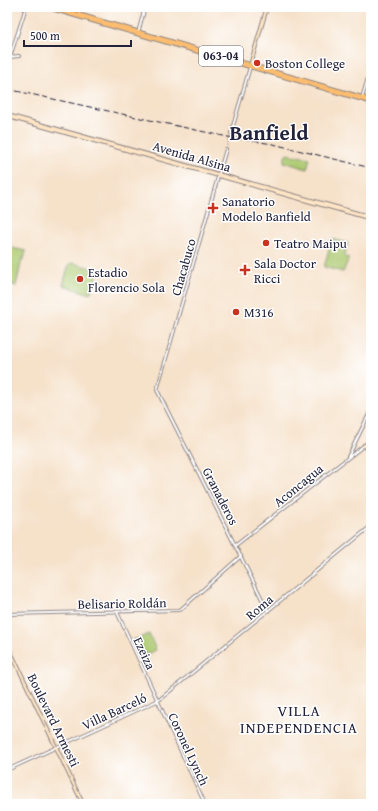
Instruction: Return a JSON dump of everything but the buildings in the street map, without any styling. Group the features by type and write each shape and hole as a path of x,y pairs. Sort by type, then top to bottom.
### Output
{"main road":[{"name":"063-04","path":"46,7 138,33"},
{"name":"063-04","path":"53,7 371,101"},
{"path":"250,66 267,7"},
{"name":"Avenida Alsina","path":"7,116 371,217"},
{"path":"364,445 371,453"},
{"name":"Boulevard Armesti","path":"7,644 83,804"}],"street":[{"path":"11,54 26,7"},
{"path":"138,33 145,7"},
{"path":"7,54 10,58"},
{"path":"10,58 12,56 19,56"},
{"path":"7,68 10,58"},
{"path":"231,134 250,66"},
{"path":"361,98 371,68"},
{"name":"Chacabuco","path":"157,390 226,149"},
{"name":"Granaderos","path":"157,390 242,556 268,611"},
{"path":"348,458 371,410"},
{"name":"Aconcagua","path":"236,546 371,440"},
{"name":"Roma","path":"157,701 371,526"},
{"name":"Belisario Roldán","path":"7,614 181,610 242,556"},
{"name":"Ezeiza","path":"117,612 157,701"},
{"name":"Villa Barceló","path":"7,770 157,701"},
{"name":"Coronel Lynch","path":"157,701 205,804"}],"green space":[{"path":"286,154 310,158 307,169 284,162"},
{"path":"332,239 348,243 344,257 349,258 343,272 324,267"},
{"path":"7,247 26,251 24,259 22,259 16,286 7,284"},
{"name":"Estadio Florencio Sola","path":"73,263 95,269 97,276 90,294 63,285 69,264"},
{"path":"149,634 156,650 139,658 131,641"}],"tunnel":[{"path":"226,149 231,133"}],"railway":[{"path":"7,89 228,137 273,144 371,168"}],"place":[{"name":"Boston College","path":"257,63"},
{"name":"Sanatorio Modelo Banfield","path":"213,208"},
{"name":"Teatro Maipu","path":"266,243"},
{"name":"Sala Doctor Ricci","path":"245,270"},
{"name":"Estadio Florencio Sola","path":"80,279"},
{"name":"M316","path":"236,312"}],"district":[{"name":"Banfield","path":"269,133"},
{"name":"VILLA INDEPENDENCIA","path":"299,720"}]}
